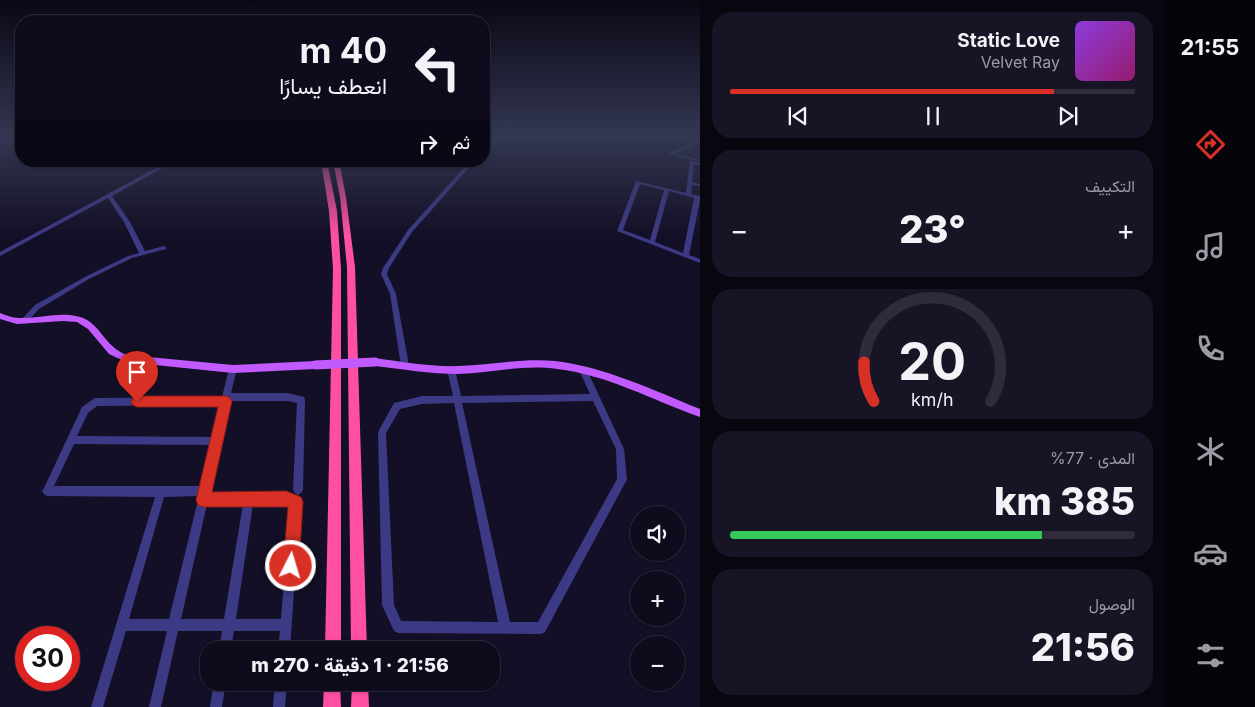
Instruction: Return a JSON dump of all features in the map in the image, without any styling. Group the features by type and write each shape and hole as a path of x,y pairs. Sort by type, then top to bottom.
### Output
{"highway":[{"path":"325,169 333,211 337,269 333,641"},
{"path":"338,169 352,267 359,641"},
{"path":"332,691 332,707"},
{"path":"360,691 360,707"}],"main road":[{"path":"0,316 7,319 24,321 63,318 77,319 92,326 112,352 126,358 233,369 375,362 451,369 540,363 582,370 611,378 700,412"}],"street":[{"path":"0,254 110,197 159,169"},
{"path":"405,366 393,294 384,274 388,261 410,231 466,169"},
{"path":"688,194 691,169"},
{"path":"690,172 700,174"},
{"path":"686,255 698,197 638,182 620,231 700,261"},
{"path":"689,183 700,185"},
{"path":"652,242 666,189"},
{"path":"110,197 128,222 142,252"},
{"path":"24,321 37,307 87,278 142,252 164,248"},
{"path":"156,707 233,369"},
{"path":"451,369 505,628"},
{"path":"582,370 595,397 620,449 622,480 541,628 398,627 388,605 382,432 397,406 422,400 595,397"},
{"path":"285,641 296,502 286,499 248,499 162,492 47,491 85,410 95,402 288,397 301,400 298,490"},
{"path":"71,440 217,441"},
{"path":"97,707 162,492"},
{"path":"226,641 248,499"},
{"path":"122,625 286,625"},
{"path":"216,707 219,691"},
{"path":"279,707 280,691"}],"route":[{"path":"137,402 226,401 203,500 292,499 296,502 291,566"}]}
